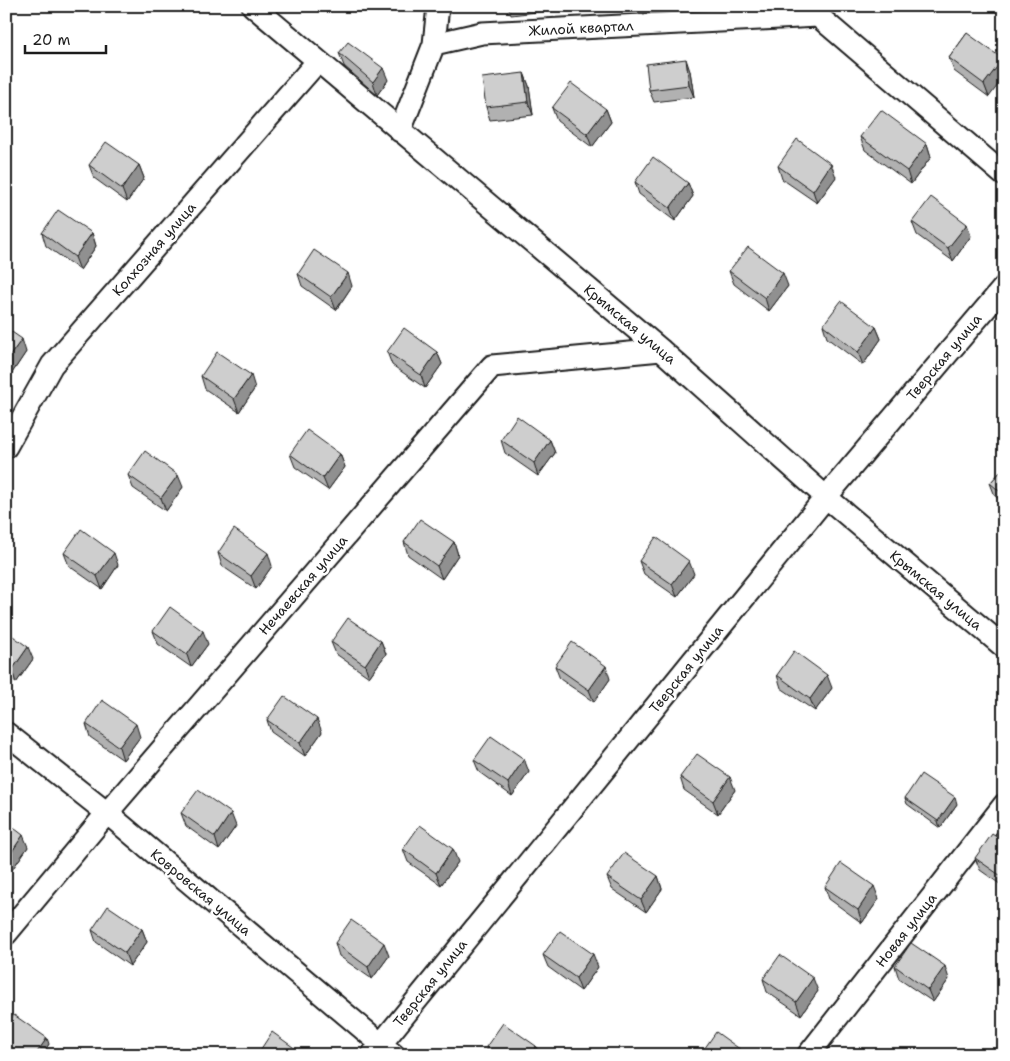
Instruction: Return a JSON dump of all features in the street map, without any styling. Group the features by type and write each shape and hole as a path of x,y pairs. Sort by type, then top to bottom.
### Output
{"street":[{"name":"Крымская улица","path":"253,6 661,350 826,497 1004,647"},
{"path":"400,131 434,44 438,6"},
{"name":"Жилой квартал","path":"434,44 482,33 818,11 1004,175"},
{"name":"Колхозная улица","path":"6,447 52,364 318,62"},
{"name":"Тверская улица","path":"382,1051 826,497 1004,287"},
{"name":"Нечаевская улица","path":"6,934 107,813 492,366 661,350"},
{"name":"Ковровская улица","path":"6,733 107,813 382,1051"},
{"name":"Новая улица","path":"808,1055 1004,805"}],"building":[{"path":"967,33 1003,59 984,84 949,58"},
{"path":"348,42 383,68 373,82 339,53"},
{"path":"686,59 689,85 649,90 646,64"},
{"path":"524,73 528,102 486,107 482,78"},
{"path":"571,83 606,109 587,134 552,108"},
{"path":"881,110 927,144 907,171 860,137"},
{"path":"797,139 831,164 813,191 778,166"},
{"path":"106,142 139,165 122,189 89,165"},
{"path":"653,157 688,183 670,208 635,182"},
{"path":"931,197 967,224 948,248 912,222"},
{"path":"58,210 92,233 75,257 42,233"},
{"path":"748,247 783,273 765,298 729,271"},
{"path":"314,250 348,273 331,297 298,274"},
{"path":"841,301 876,327 858,352 823,325"},
{"path":"6,328 22,339 6,361"},
{"path":"404,328 437,352 421,375 387,352"},
{"path":"217,352 251,375 234,399 201,376"},
{"path":"517,416 550,440 534,463 501,440"},
{"path":"307,430 340,454 323,478 290,454"},
{"path":"145,451 178,475 161,498 128,475"},
{"path":"1004,468 1004,495 990,483"},
{"path":"420,519 454,542 437,566 404,542"},
{"path":"81,529 114,553 97,576 64,553"},
{"path":"234,529 268,553 251,576 218,553"},
{"path":"656,537 689,561 672,584 639,561"},
{"path":"170,607 203,631 187,655 153,631"},
{"path":"348,618 381,641 365,665 331,642"},
{"path":"6,631 28,647 12,670 6,666"},
{"path":"572,642 606,666 589,690 555,666"},
{"path":"794,651 827,675 810,699 777,675"},
{"path":"284,696 317,719 300,743 267,720"},
{"path":"102,700 136,724 119,747 86,724"},
{"path":"491,736 524,759 508,783 474,760"},
{"path":"697,754 730,777 713,801 680,777"},
{"path":"921,774 955,797 938,821 905,798"},
{"path":"198,790 231,813 215,837 181,813"},
{"path":"6,822 23,835 7,859 6,858"},
{"path":"420,825 453,849 436,873 403,849"},
{"path":"992,834 1004,842 1004,878 975,858"},
{"path":"624,853 658,876 641,900 607,877"},
{"path":"841,863 874,886 858,910 825,887"},
{"path":"108,906 142,929 125,953 92,930"},
{"path":"351,920 384,943 368,967 335,943"},
{"path":"560,931 593,954 576,978 543,955"},
{"path":"911,943 945,966 928,990 895,966"},
{"path":"780,955 813,978 796,1002 763,979"},
{"path":"14,1015 47,1038 35,1055 20,1055 6,1045 6,1025"},
{"path":"503,1023 536,1046 530,1055 498,1055 486,1047"},
{"path":"272,1032 304,1055 257,1055"},
{"path":"716,1032 748,1055 700,1055"},
{"path":"850,1051 856,1055 847,1055"}]}
